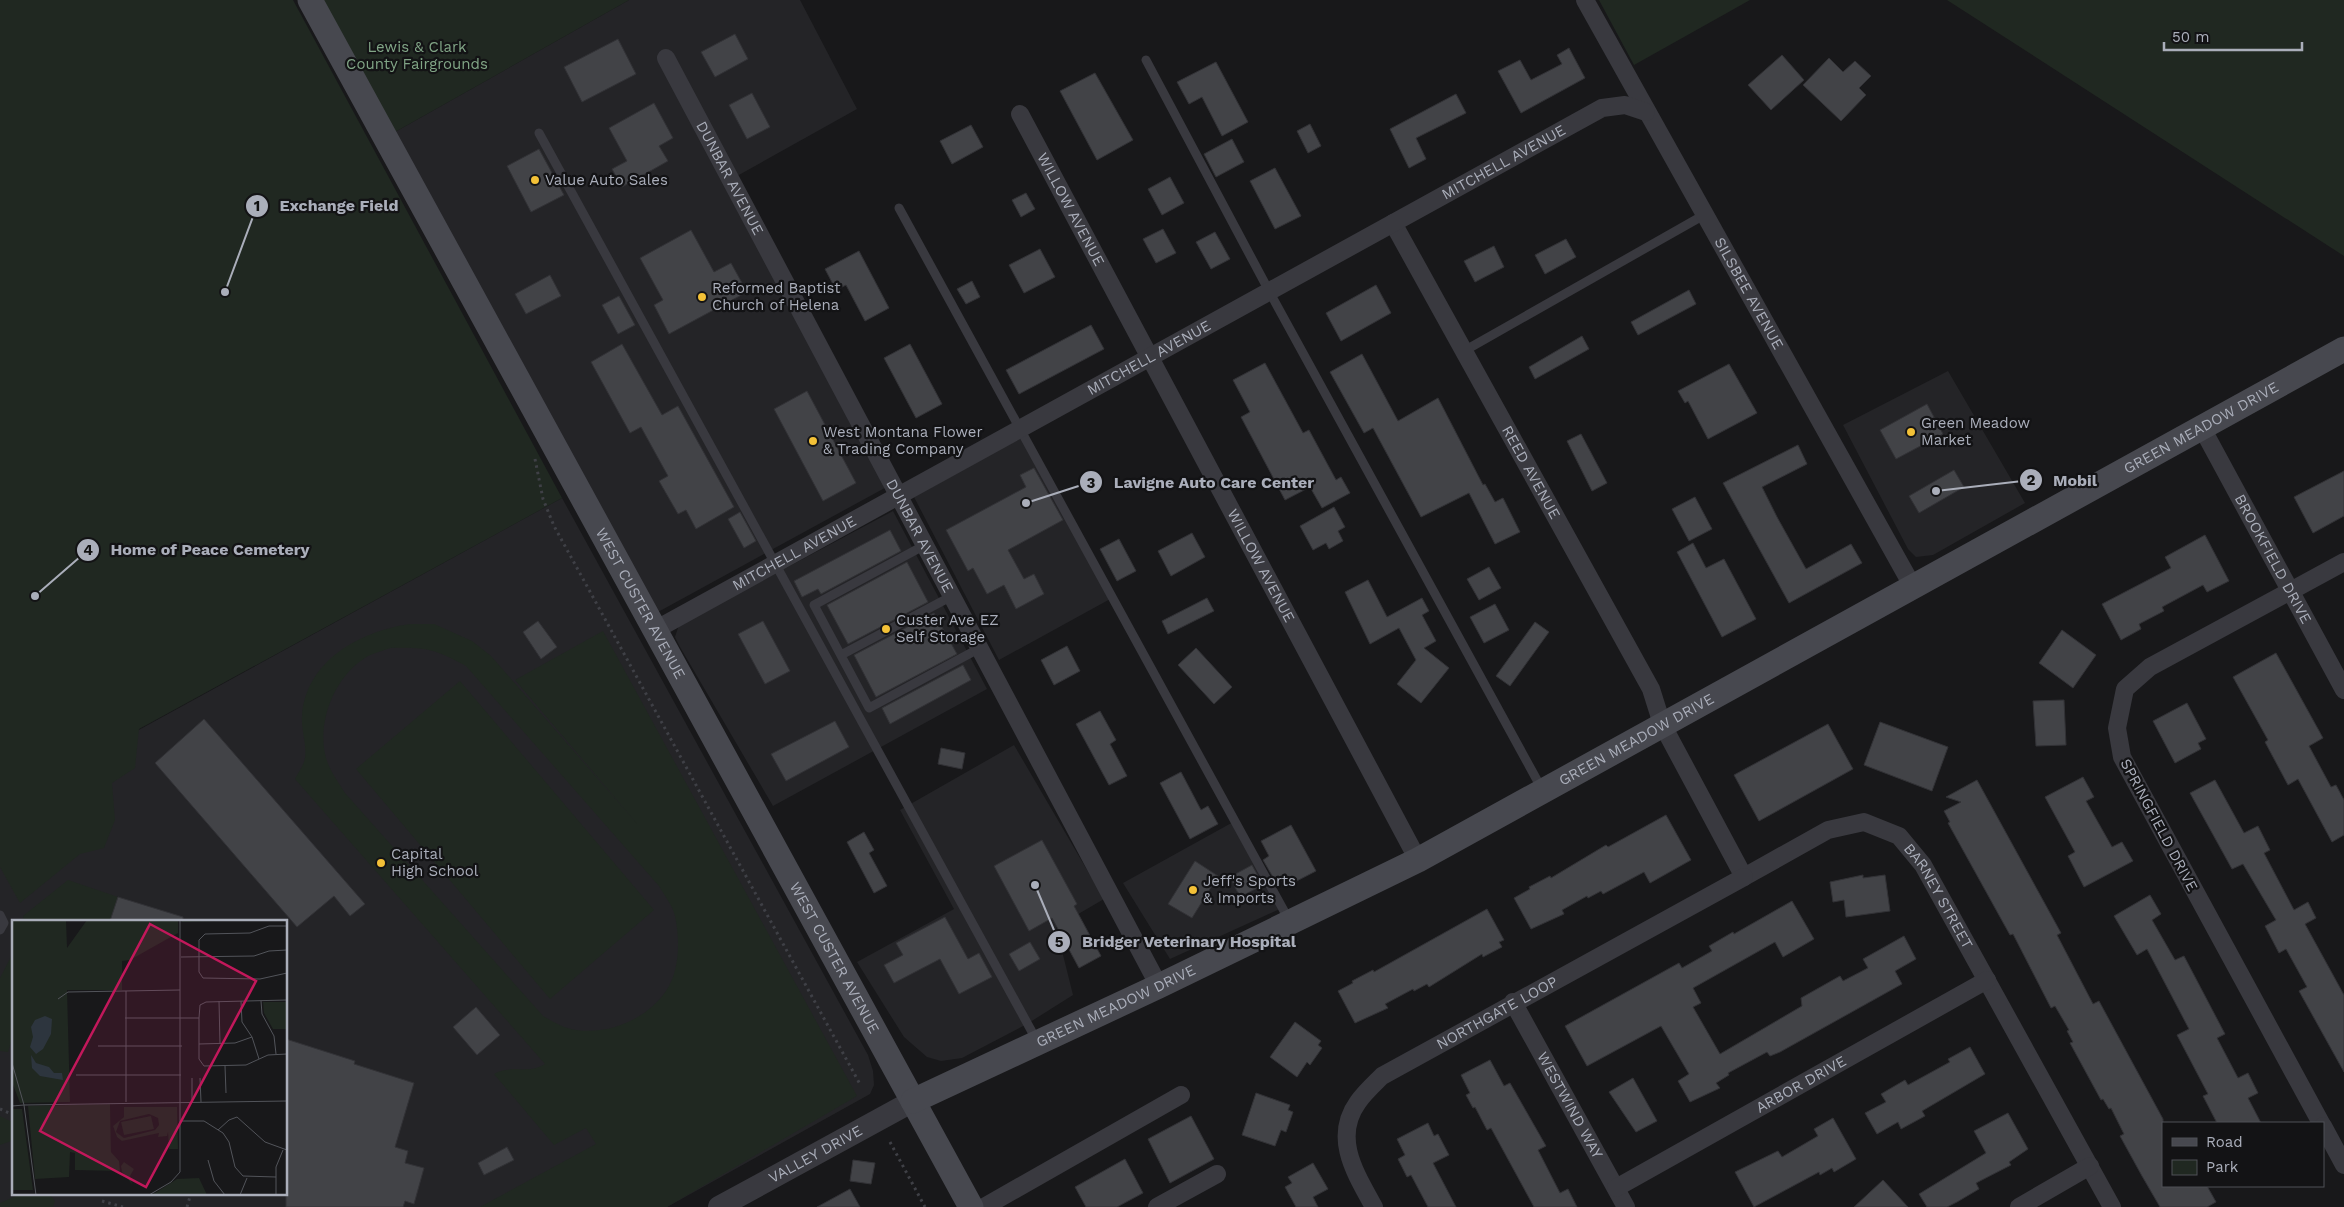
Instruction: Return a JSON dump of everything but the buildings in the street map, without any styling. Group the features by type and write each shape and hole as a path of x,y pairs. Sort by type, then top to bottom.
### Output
{"main road":[{"name":"WEST CUSTER AVENUE","path":"310,0 971,1207"},
{"name":"GREEN MEADOW DRIVE","path":"913,1101 1038,1044 1418,860 2344,349"}],"street":[{"name":"SILSBEE AVENUE","path":"1585,0 1913,586"},
{"name":"DUNBAR AVENUE","path":"666,58 1159,986"},
{"name":"MITCHELL AVENUE","path":"655,630 1602,108 1625,105 1646,112"},
{"name":"WILLOW AVENUE","path":"1020,114 1418,860"},
{"name":"REED AVENUE","path":"1393,223 1651,689 1662,724"},
{"name":"BROOKFIELD DRIVE","path":"2202,428 2344,690"},
{"name":"SPRINGFIELD DRIVE","path":"2320,1122 2122,757 2117,728 2125,689 2150,667 2344,562"},
{"path":"1662,724 1744,877"},
{"name":"BARNEY STREET","path":"1744,877 1828,830 1864,822 1899,836 1923,865 2112,1207"},
{"name":"NORTHGATE LOOP","path":"1374,1207 1356,1174 1346,1148 1348,1123 1357,1103 1382,1076 1513,1002 1744,877"},
{"name":"ARBOR DRIVE","path":"1616,1188 1987,980"},
{"name":"WESTWIND WAY","path":"1513,1002 1626,1207"},
{"path":"984,1207 1181,1095"},
{"name":"VALLEY DRIVE","path":"719,1207 748,1200 913,1101"},
{"name":"SPRINGFIELD DRIVE","path":"2324,1129 2344,1165"},
{"path":"2019,1207 2090,1166"},
{"path":"1157,1207 1217,1174"}],"lane":[{"path":"1146,60 1269,291 1543,791"},
{"path":"539,134 773,564 1038,1044"},
{"path":"899,208 1018,429 1290,922"},
{"path":"1464,351 1704,215"},
{"path":"925,545 814,605 869,708 980,648"},
{"path":"841,655 952,596"},
{"path":"0,915 4,923 0,930"}],"path":[{"path":"533,452 540,475 543,499 554,526 861,1086"},
{"path":"0,1109 12,1114"},
{"path":"890,1142 925,1207"},
{"path":"187,1207 191,1194"},
{"path":"102,1201 123,1207"}],"shaded area":[{"path":"629,0 800,0 857,109 737,176 892,484 658,612 395,132"},
{"path":"1948,371 2025,503 1933,555 1916,557 1908,549 1843,425"},
{"path":"1022,437 1112,598 999,660 914,497"},
{"name":"Capital High School","path":"562,498 868,1055 873,1071 874,1085 870,1094 667,1207 0,1207 0,806"},
{"path":"893,511 987,689 773,806 680,647 675,637 679,625"},
{"path":"1014,745 1104,899 1056,927 1073,995 1027,1024 962,1058 941,1061 927,1057 904,1037 857,962 954,909 900,810"},
{"path":"1235,821 1282,908 1170,959 1123,883"}],"green space":[{"path":"0,0 293,0 562,498 139,729 135,768 112,783 115,820 104,848 80,854 20,903 0,867"},
{"name":"Lewis & Clark County Fairgrounds","path":"323,0 629,0 395,132"},
{"path":"1599,0 1750,0 1634,65"},
{"path":"1947,0 2344,0 2344,256"},
{"path":"410,624 434,624 472,641 491,656 639,826 515,680 603,631 857,1096 667,1207 480,1207 596,1144 586,1128 554,1145 494,1074 507,1070 532,1069 545,1064 295,779 305,758 302,716 306,696 314,679 325,664 355,641 391,628","holes":["390,648 430,650 466,666 659,886 674,912 678,935 678,955 674,974 666,991 657,1002 634,1019 621,1025 592,1031 564,1027 543,1016 345,793 334,776 326,758 324,730 326,715 338,687 356,664 368,656"]},
{"path":"460,681 654,910 550,999 356,769"},
{"path":"68,880 118,897 110,920 24,920 23,916"},
{"path":"12,955 12,1039 8,1052 0,1051 0,978"},
{"path":"0,1116 12,1122 12,1141 0,1145"},
{"path":"21,1194 49,1194 55,1201 53,1207 0,1207 0,1203"}],"place":[{"name":"Value Auto Sales","path":"535,180"},
{"name":"Exchange Field","path":"225,292"},
{"name":"Reformed Baptist Church of Helena","path":"702,297"},
{"name":"Green Meadow Market","path":"1911,432"},
{"name":"West Montana Flower & Trading Company","path":"813,441"},
{"name":"Mobil","path":"1936,491"},
{"name":"Lavigne Auto Care Center","path":"1026,503"},
{"name":"Home of Peace Cemetery","path":"35,596"},
{"name":"Custer Ave EZ Self Storage","path":"886,629"},
{"name":"Capital High School","path":"381,863"},
{"name":"Bridger Veterinary Hospital","path":"1035,885"},
{"name":"Jeff's Sports & Imports","path":"1193,890"}]}
